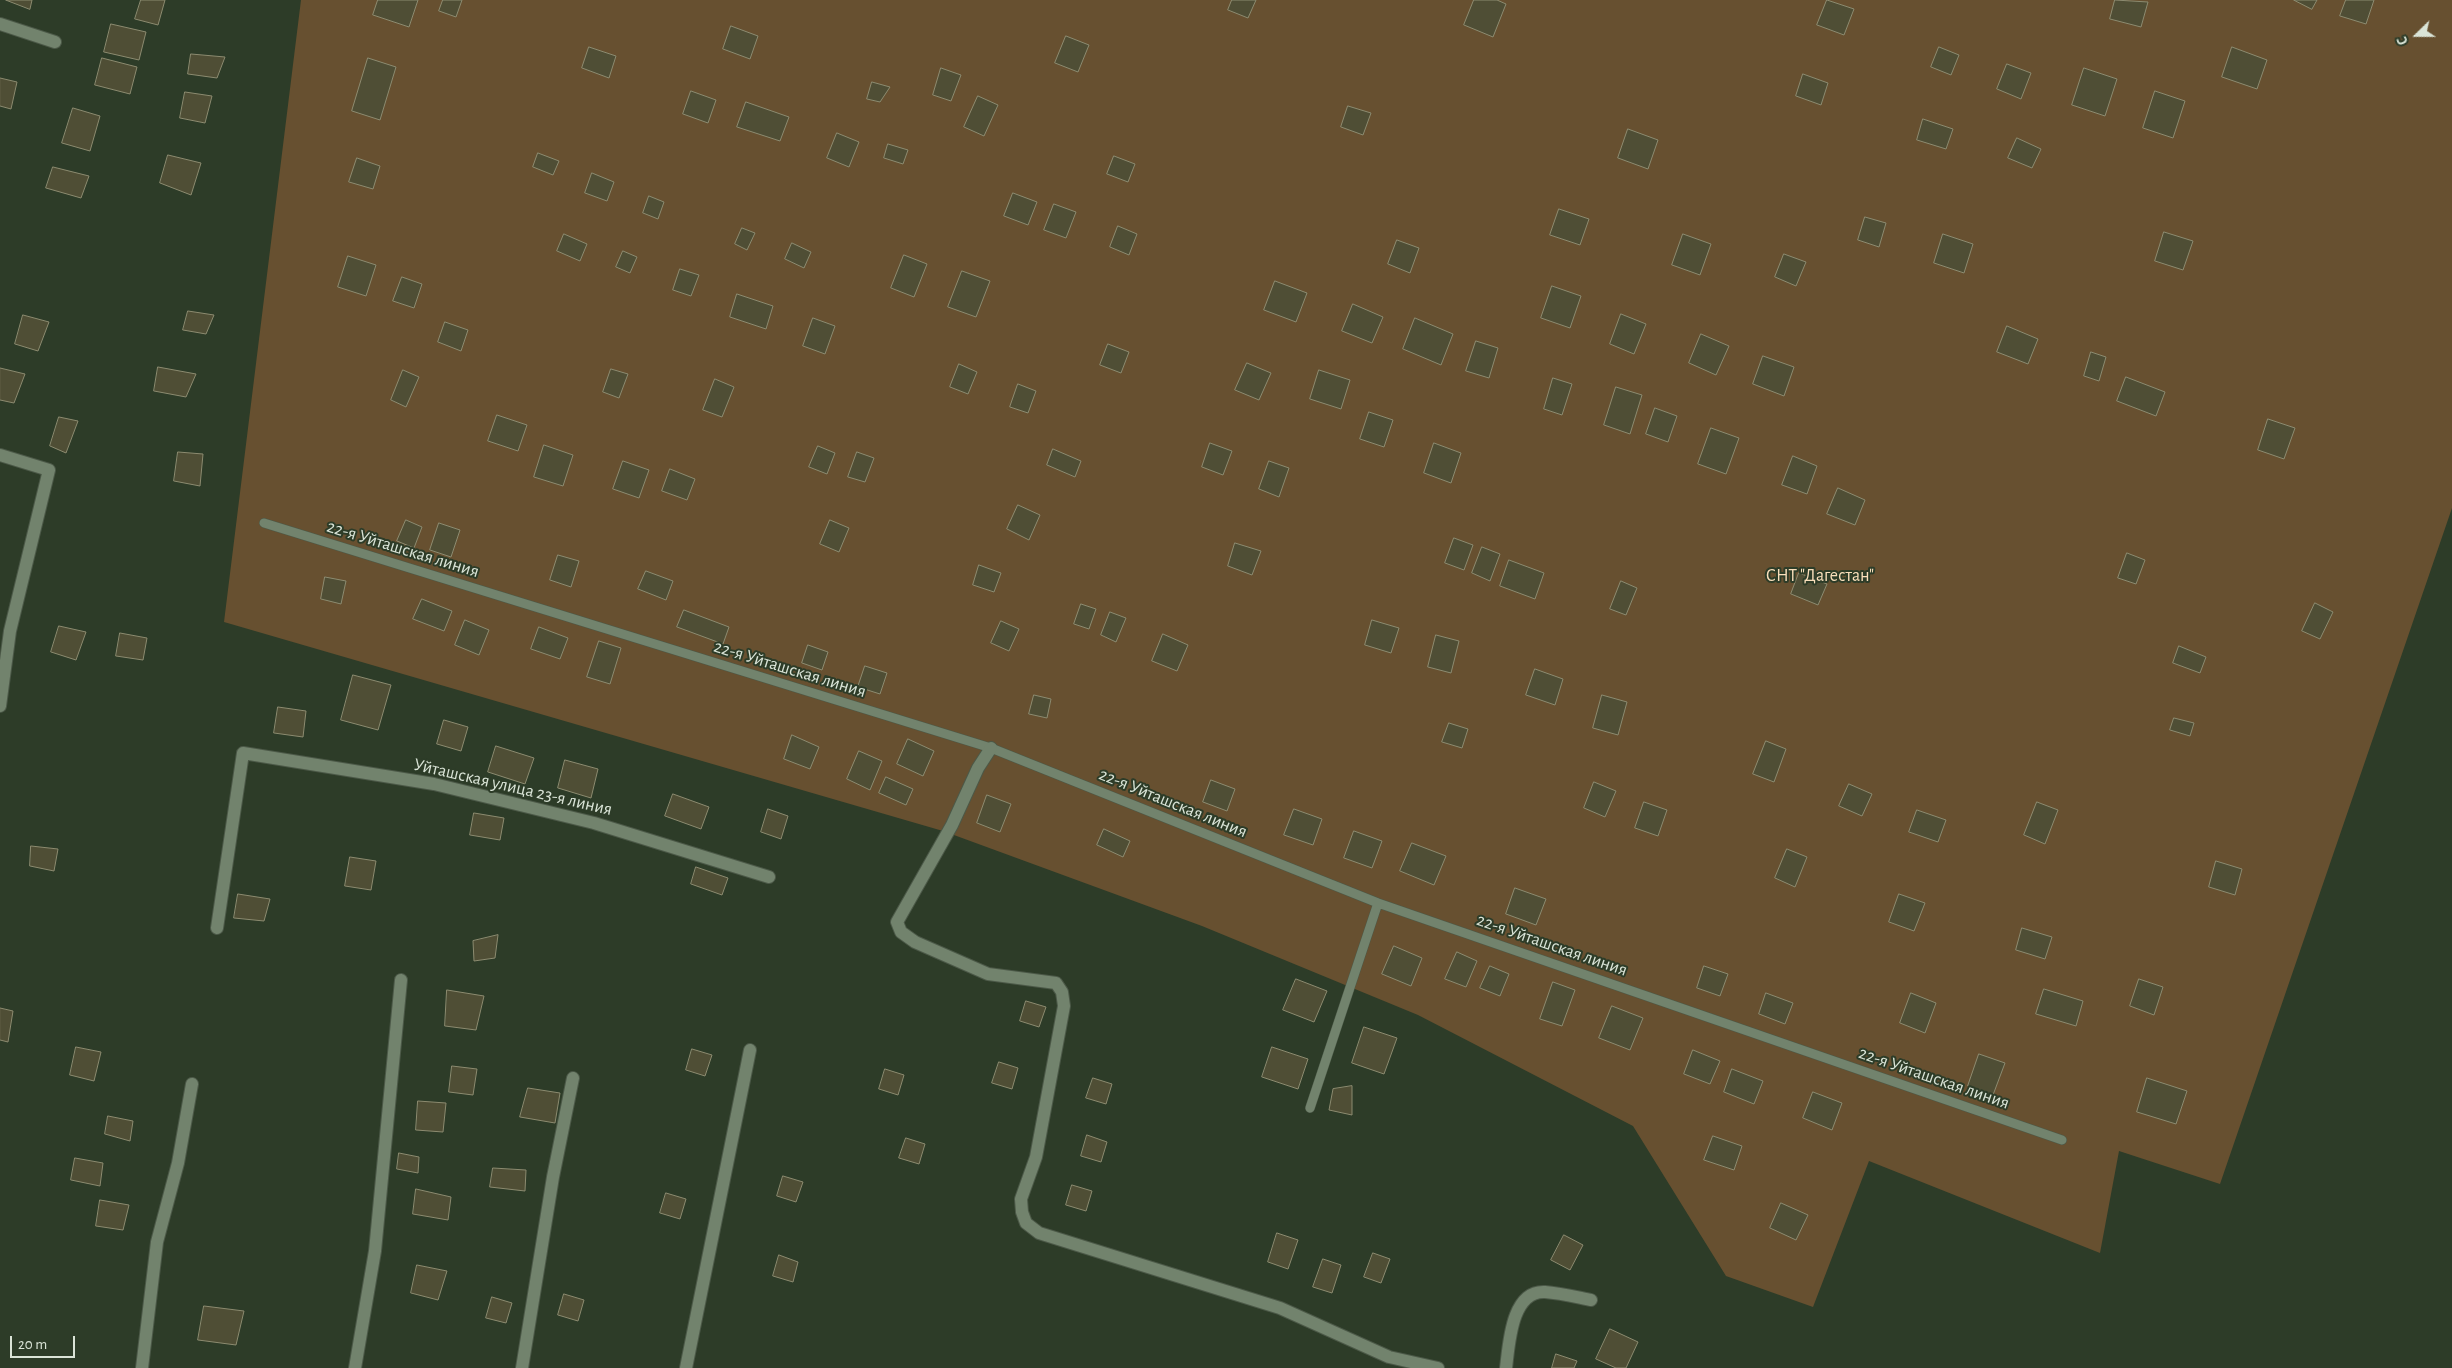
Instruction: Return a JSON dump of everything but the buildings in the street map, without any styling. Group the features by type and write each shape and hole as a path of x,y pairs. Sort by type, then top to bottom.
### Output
{"street":[{"path":"0,24 55,42"},
{"path":"0,455 49,470 10,631 0,706"},
{"path":"991,748 978,768 948,833 897,922 902,932 915,942 988,974 1056,983 1062,992 1064,1006 1036,1157 1021,1199 1022,1212 1026,1222 1038,1233 1280,1308 1389,1357 1438,1368"},
{"name":"Уйташская улица 23-я линия","path":"216,928 243,754 434,784 594,823 769,877"},
{"path":"355,1368 375,1251 401,980"},
{"path":"686,1368 750,1050"},
{"path":"522,1368 552,1187 574,1078"},
{"path":"142,1368 157,1242 178,1163 192,1084"},
{"path":"1506,1368 1510,1332 1518,1310 1529,1296 1543,1292 1591,1300"}],"lane":[{"name":"22-я Уйташская линия","path":"264,523 991,748 1378,902 2062,1140"},
{"path":"1310,1108 1378,902"}],"green space":[{"name":"СНТ \"Дагестан\"","path":"301,0 2452,0 2452,508 2220,1184 2119,1151 2100,1253 1869,1161 1813,1307 1726,1276 1633,1126 1418,1015 1202,926 943,831 224,622"}]}
